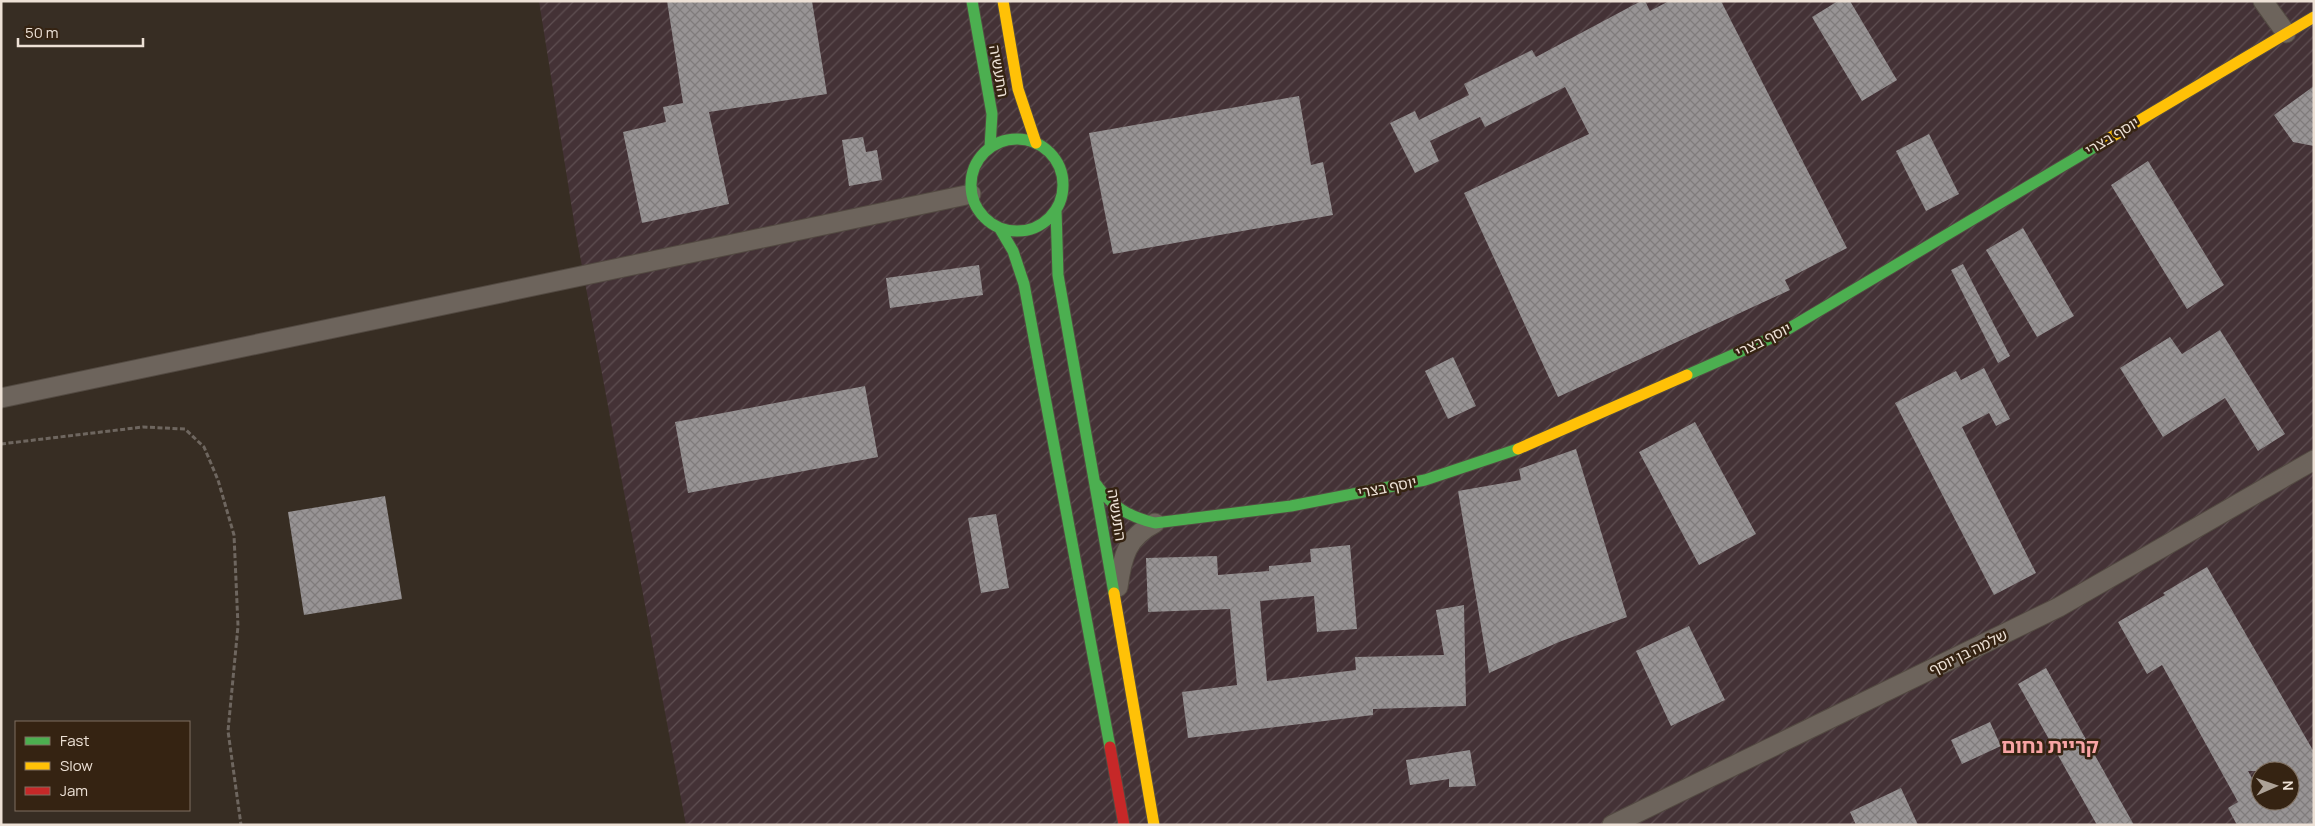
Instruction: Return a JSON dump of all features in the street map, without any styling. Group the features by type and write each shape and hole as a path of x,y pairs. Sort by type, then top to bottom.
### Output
{"street":[{"name":"התעשיה","path":"972,1 992,114 990,147"},
{"name":"התעשיה","path":"1003,1 1018,89 1036,143"},
{"path":"2263,1 2286,33"},
{"name":"יוסף בצרי","path":"1096,484 1104,496 1122,514 1137,520 1155,523 1291,506 1415,482 1532,444 1778,334 2314,17"},
{"path":"1020,139 1036,143 1049,152 1058,164 1063,180 1062,196 1056,210 1046,222 1032,230 1016,232 1000,229 986,221 976,209 971,194 970,181 973,168 980,156 990,147 1004,140 1020,139"},
{"path":"1,398 971,194"},
{"name":"התעשיה","path":"1056,210 1058,275 1154,825"},
{"path":"1000,229 1013,252 1024,284 1124,825"},
{"name":"שלמה בן יוסף","path":"1612,825 2059,607 2314,460"},
{"name":"יוסף בצרי","path":"1116,603 1120,569 1124,554 1141,530 1155,523"}],"path":[{"path":"1,444 142,427 185,429 204,447 218,480 234,535 238,626 228,731 240,825"}],"shaded area":[{"path":"539,1 2314,1 2314,825 686,825 576,234"}],"building":[{"path":"667,1 812,1 827,94 709,112 729,204 642,223 623,132 666,122 663,107 683,103"},
{"path":"1641,1 1645,1 1650,11 1669,1 1721,1 1847,248 1785,280 1790,290 1558,397 1464,193 1589,134 1565,87 1485,127 1480,117 1430,141 1439,161 1415,173 1390,123 1415,111 1419,120 1469,95 1464,84 1532,50 1536,57"},
{"path":"1838,1 1850,1 1897,80 1862,101 1812,17"},
{"path":"2314,86 2314,146 2293,142 2274,115"},
{"path":"1299,96 1311,165 1323,162 1333,215 1113,254 1089,133"},
{"path":"1929,134 1959,194 1926,211 1896,151"},
{"path":"863,137 866,152 877,150 882,180 849,186 842,140"},
{"path":"2148,161 2224,285 2187,309 2111,185"},
{"path":"2023,228 2074,316 2037,337 1986,250"},
{"path":"1963,264 2010,356 1998,363 1951,270"},
{"path":"979,265 983,295 890,308 886,278"},
{"path":"2220,330 2285,434 2258,451 2225,398 2163,437 2120,368 2170,337 2182,354"},
{"path":"1453,357 1476,406 1448,419 1425,371"},
{"path":"1984,368 2010,419 1996,426 1989,413 1962,427 2036,573 1994,595 1895,403 1956,371 1961,380"},
{"path":"865,386 878,457 688,493 675,422"},
{"path":"1695,422 1756,534 1699,565 1639,452"},
{"path":"1576,449 1627,617 1559,642 1489,673 1458,491 1521,480 1519,469"},
{"path":"385,496 402,599 304,615 288,512"},
{"path":"996,514 1009,588 981,593 968,518"},
{"path":"1350,545 1357,629 1317,632 1314,596 1260,601 1267,681 1356,670 1355,657 1444,655 1436,610 1464,605 1466,706 1373,709 1373,715 1188,738 1182,692 1237,685 1230,609 1148,612 1146,558 1217,556 1218,575 1269,571 1269,566 1311,562 1310,549"},
{"path":"2207,567 2314,752 2314,825 2237,825 2228,808 2238,802 2162,665 2147,674 2118,622 2165,595 2163,593"},
{"path":"1689,626 1725,700 1671,726 1636,651"},
{"path":"2046,668 2134,825 2097,825 2018,684"},
{"path":"1990,722 2001,746 1962,764 1951,740"},
{"path":"1470,750 1476,786 1449,787 1449,779 1410,785 1406,760"},
{"path":"1901,788 1918,825 1856,825 1850,812"}],"traffic: fast":[{"path":"972,1 992,114 990,147"},
{"path":"1017,139 1035,142 1050,152 1060,167 1063,185 1060,203 1050,218 1035,228 1017,231 999,228 984,218 974,203 971,185 974,167 984,152 999,142 1017,139"},
{"path":"1687,375 1778,335 2108,139"},
{"path":"1056,210 1058,275 1114,593"},
{"path":"1000,229 1013,251 1024,284 1110,747"},
{"path":"1096,484 1108,499 1121,510 1155,523 1291,506 1425,480 1518,449"}],"traffic: slow":[{"path":"1003,1 1018,89 1036,143"},
{"path":"2108,139 2314,17"},
{"path":"1518,449 1687,375"},
{"path":"1114,593 1154,825"}],"traffic: jam":[{"path":"1110,747 1124,825"}],"district":[{"name":"קריית נחום","path":"2050,745"}]}
